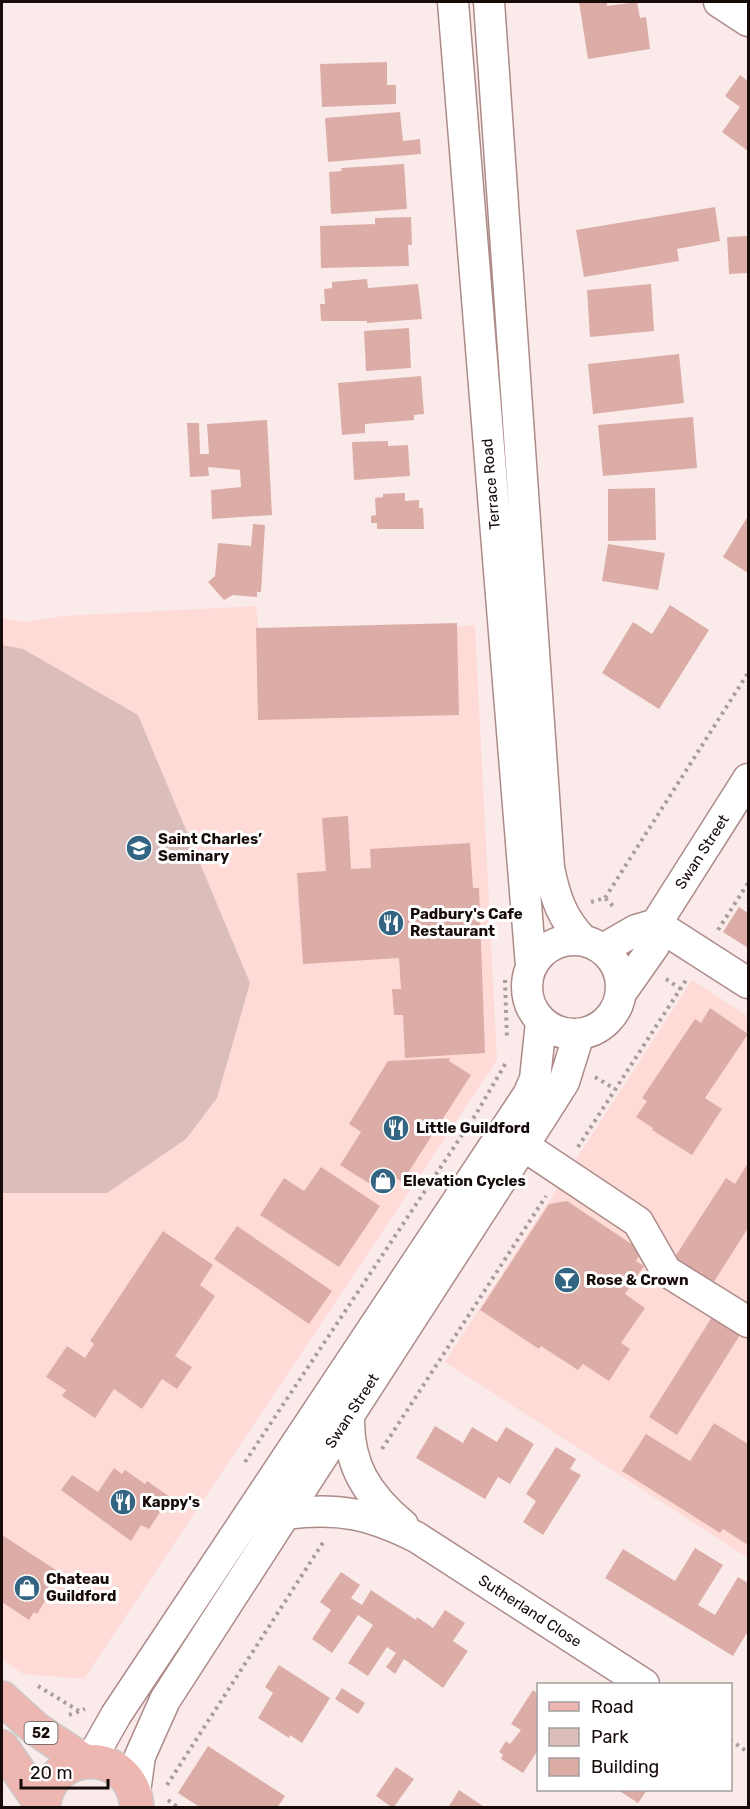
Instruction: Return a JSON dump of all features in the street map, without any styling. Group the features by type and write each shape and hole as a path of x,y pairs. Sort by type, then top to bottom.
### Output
{"main road":[{"name":"52","path":"2,1698 36,1729 87,1761 106,1763 120,1772 136,1800"},
{"name":"52","path":"2,1748 43,1807"},
{"name":"52","path":"43,1807 48,1788 59,1773 87,1761"}],"street":[{"name":"Terrace Road","path":"453,2 518,969"},
{"name":"Terrace Road","path":"489,2 549,868 559,909 571,927 593,944"},
{"path":"719,2 748,21"},
{"name":"Swan Street","path":"621,993 654,946 657,938 656,924 748,779"},
{"path":"593,944 656,924 748,983"},
{"path":"573,939 593,944 618,968 621,993 610,1017 597,1029 579,1034 559,1032 541,1022 533,1012 527,995 527,977 518,969 553,944 573,939"},
{"name":"Swan Street","path":"136,1800 140,1756 165,1700 348,1417 514,1139 535,1079 541,1022"},
{"name":"Swan Street","path":"87,1761 514,1139 564,1082 579,1034"},
{"path":"514,1139 638,1222 666,1271 748,1322"},
{"name":"Sutherland Close","path":"348,1417 350,1449 362,1479 390,1515 416,1537 642,1683"},
{"name":"Sutherland Close","path":"286,1514 311,1510 369,1516 416,1537"}],"path":[{"path":"605,898 748,673"},
{"path":"362,1479 748,883"},
{"path":"507,1043 518,969"},
{"path":"244,1464 476,1114 508,1058"},
{"path":"179,1808 167,1800 165,1788 343,1512"},
{"path":"732,1741 748,1752"}],"shaded area":[{"path":"256,606 260,640 475,625 497,1060 84,1679 23,1674 2,1659 2,618 26,622 63,616"},
{"path":"692,980 748,1016 748,1558 445,1362"}],"green space":[{"path":"2,645 23,649 138,715 250,983 217,1098 186,1139 107,1193 2,1193"}],"building":[{"path":"579,2 607,2 607,6 637,2 640,18 646,17 650,49 588,59"},
{"path":"387,62 387,85 396,85 396,104 322,107 320,64"},
{"path":"740,75 748,81 748,151 722,132 740,107 725,96"},
{"path":"400,112 403,141 420,139 421,154 328,162 325,118"},
{"path":"404,164 407,209 331,214 329,172 342,171 341,168"},
{"path":"715,207 720,241 677,249 679,261 584,277 576,230"},
{"path":"411,217 412,245 408,245 409,266 321,268 320,226 375,224 375,218"},
{"path":"748,236 748,273 729,274 727,237"},
{"path":"367,279 368,288 418,284 422,319 367,323 367,321 321,321 320,304 325,304 324,289 332,288 332,282"},
{"path":"651,284 654,331 590,337 587,290"},
{"path":"409,328 411,368 366,371 364,331"},
{"path":"679,354 684,403 593,414 588,364"},
{"path":"421,376 424,414 414,415 414,420 365,424 365,433 342,435 338,383"},
{"path":"693,417 697,468 603,476 598,425"},
{"path":"267,420 272,515 212,519 211,490 241,487 240,470 208,467 209,476 190,477 187,423 199,423 200,454 209,454 207,424"},
{"path":"388,441 388,446 408,445 410,476 354,480 352,442"},
{"path":"655,488 656,540 608,541 608,489"},
{"path":"405,493 405,501 419,500 419,508 423,508 424,529 377,529 377,523 371,523 371,516 376,515 375,498 383,497 383,494"},
{"path":"748,516 748,573 723,557"},
{"path":"253,524 265,525 261,592 257,592 257,597 233,595 224,600 208,582 215,576 218,543 251,546"},
{"path":"608,544 665,553 658,590 602,581"},
{"path":"670,605 709,630 659,709 602,673 633,622 652,634"},
{"path":"457,623 459,715 258,720 256,628"},
{"name":"Padbury's Cafe Restaurant","path":"348,816 351,869 371,868 370,849 470,843 473,888 479,888 485,1053 405,1058 403,1015 394,1015 392,989 401,989 399,958 303,964 297,873 326,871 322,818"},
{"path":"739,907 748,913 748,948 723,932"},
{"path":"710,1008 748,1034 705,1098 722,1109 692,1155 636,1117 647,1101 642,1098 695,1019 701,1023"},
{"name":"Little Guildford","path":"450,1058 449,1061 471,1075 402,1182 396,1178 386,1194 340,1165 361,1132 349,1124 388,1061"},
{"path":"748,1163 748,1228 710,1288 671,1263 726,1178 735,1184"},
{"path":"321,1167 380,1206 339,1267 260,1215 284,1178 304,1191"},
{"name":"Rose & Crown","path":"567,1201 642,1251 636,1261 644,1266 625,1294 645,1308 621,1343 630,1349 609,1381 583,1364 578,1370 541,1346 539,1349 480,1310 549,1204"},
{"path":"237,1226 332,1291 309,1324 214,1259"},
{"path":"163,1231 213,1265 200,1285 215,1296 175,1356 192,1367 177,1389 162,1379 142,1409 114,1389 95,1418 62,1396 66,1390 46,1377 67,1346 85,1358 94,1344 90,1341"},
{"path":"717,1309 745,1327 677,1435 649,1417"},
{"path":"714,1423 748,1444 748,1545 723,1529 720,1533 622,1471 646,1434 690,1461"},
{"path":"435,1426 463,1443 472,1427 497,1442 506,1427 534,1444 510,1484 498,1477 485,1499 416,1458"},
{"path":"556,1447 576,1459 570,1469 581,1475 543,1535 523,1522 536,1501 526,1494"},
{"name":"Kappy's","path":"114,1468 122,1474 125,1470 145,1484 147,1481 170,1497 149,1529 141,1525 131,1541 61,1490 72,1475 98,1492"},
{"name":"Chateau Guildford","path":"2,1535 62,1574 37,1614 34,1612 29,1620 2,1602"},
{"path":"695,1548 723,1565 698,1605 715,1615 738,1577 748,1583 748,1631 733,1656 605,1578 623,1549 675,1581"},
{"path":"341,1572 360,1585 351,1598 362,1605 371,1590 416,1620 417,1617 433,1628 445,1610 465,1623 453,1641 468,1651 443,1688 404,1659 395,1674 386,1667 396,1653 387,1647 368,1676 348,1663 373,1625 358,1615 332,1653 312,1639 331,1610 320,1602"},
{"path":"279,1665 330,1698 302,1743 290,1735 289,1738 258,1718 273,1693 265,1687"},
{"path":"342,1688 365,1703 358,1714 335,1699"},
{"path":"533,1690 537,1693 537,1752 523,1773 501,1759 503,1755 499,1752 506,1741 510,1744 521,1730 511,1724"},
{"path":"208,1746 285,1796 277,1808 201,1808 178,1793"},
{"path":"396,1767 414,1779 393,1808 376,1796"},
{"path":"459,1790 483,1806 482,1808 448,1808"},
{"path":"620,1791 646,1791 638,1803"}],"place":[{"name":"Saint Charles’ Seminary","path":"139,848"},
{"name":"Padbury's Cafe Restaurant","path":"391,923"},
{"name":"Little Guildford","path":"396,1128"},
{"name":"Elevation Cycles","path":"383,1181"},
{"name":"Rose & Crown","path":"567,1280"},
{"name":"Kappy's","path":"123,1502"},
{"name":"Chateau Guildford","path":"27,1588"}]}
